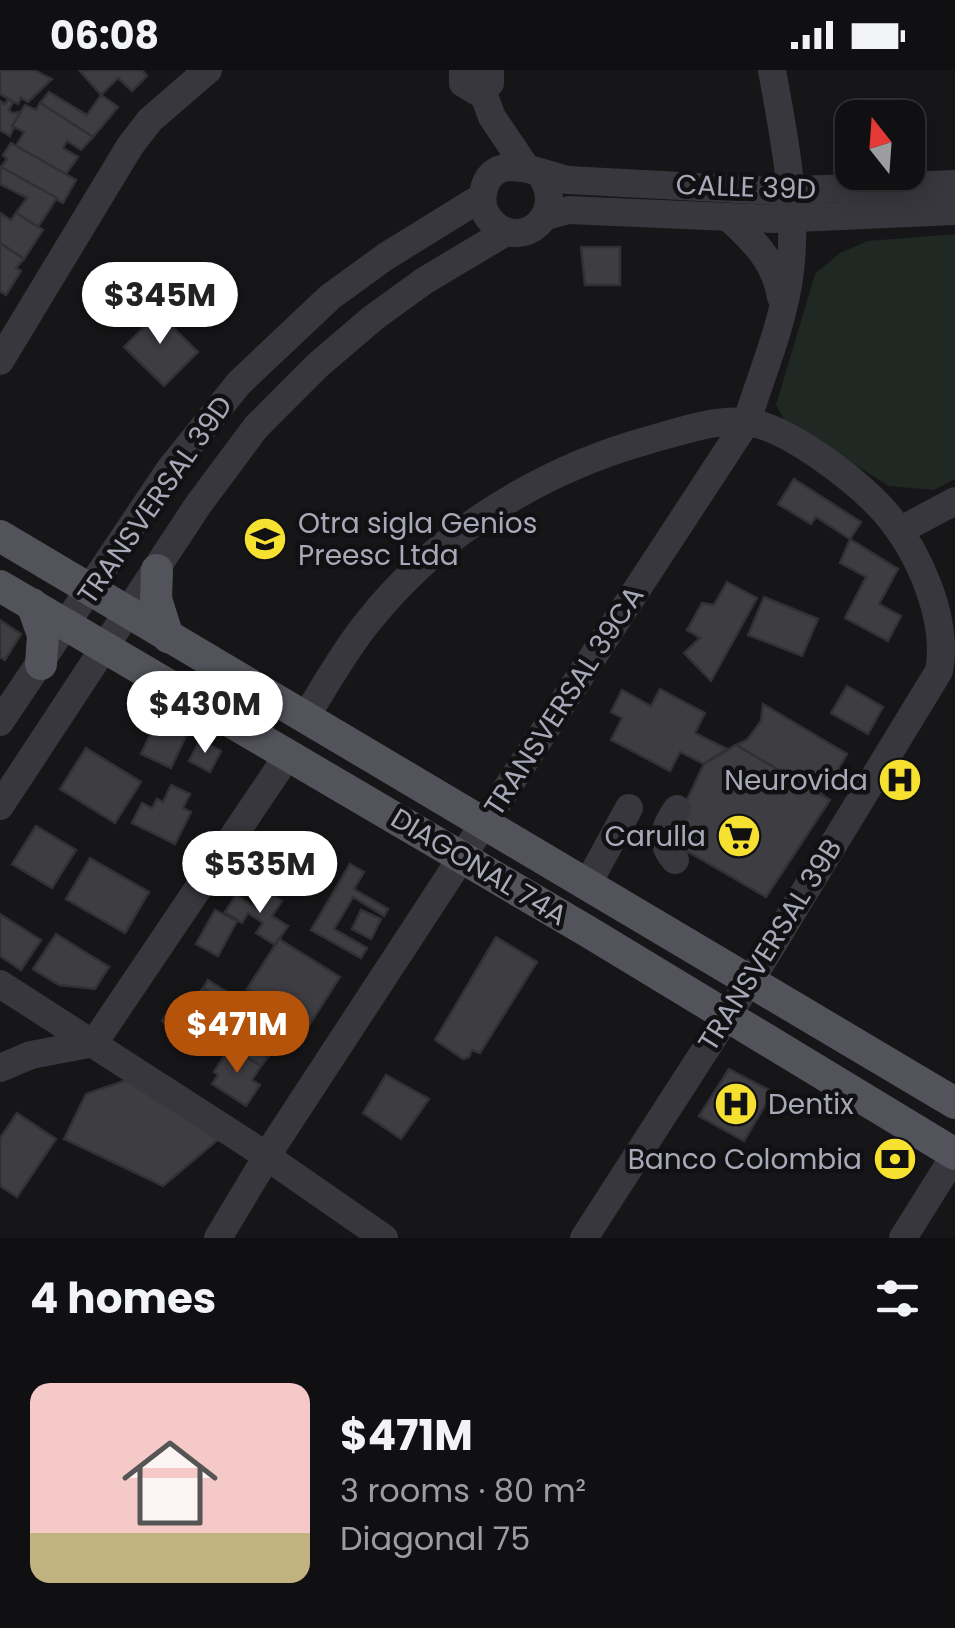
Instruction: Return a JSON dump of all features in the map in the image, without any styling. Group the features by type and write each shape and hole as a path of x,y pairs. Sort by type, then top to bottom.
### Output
{"main road":[{"name":"DIAGONAL 74A","path":"0,536 955,1103"},
{"path":"157,570 156,600 168,638"},
{"name":"DIAGONAL 74A","path":"0,586 462,857 955,1154"},
{"path":"32,604 43,635 41,664"}],"street":[{"path":"0,361 130,146 150,120 208,70"},
{"name":"TRANSVERSAL 39CA","path":"218,1238 266,1156 747,421 790,274 793,205 772,70"},
{"path":"470,75 492,117 550,193 546,216 529,231 506,232 488,218 492,117"},
{"path":"488,185 509,166 532,170"},
{"name":"CALLE 39D","path":"532,170 568,180 793,205 955,211"},
{"name":"CALLE 39D","path":"546,216 569,210 728,218 793,205 955,184"},
{"name":"TRANSVERSAL 39D","path":"0,722 196,434 269,352 359,275 488,185"},
{"path":"728,218 761,248 772,266 783,306"},
{"name":"TRANSVERSAL 39D","path":"0,806 217,477 256,428 318,365 401,297 506,232"},
{"path":"305,718 345,652 396,590 487,514 556,474 630,445 668,434 747,421 791,439 832,464 869,494 901,530 948,649"},
{"path":"901,530 955,501"},
{"name":"TRANSVERSAL 39B","path":"584,1238 932,687 948,649"},
{"path":"0,1068 31,1055 94,1044 288,755"},
{"path":"587,885 630,808"},
{"path":"675,860 664,844 665,826 676,809"},
{"path":"0,984 266,1156 384,1238"},
{"path":"903,1238 955,1154"}],"shaded area":[{"path":"955,234 955,479 934,490 889,486 785,421 776,405 815,274 840,253 868,241"}],"building":[{"path":"0,70 34,70 52,79 28,102 21,98 18,104 0,94"},
{"path":"79,70 142,70 147,76 132,91 118,78 101,95"},
{"path":"49,92 87,115 101,95 118,107 93,137 40,103"},
{"path":"8,99 13,102 9,110 12,113 21,112 10,136 0,130 0,101 5,104"},
{"path":"40,103 93,137 81,150 67,141 63,148 78,157 66,174 16,146 24,132 12,126 25,105 36,110"},
{"path":"11,143 76,180 63,203 1,167"},
{"path":"1,167 57,198 38,227 16,213 27,198 0,184"},
{"path":"0,213 11,220 16,213 43,230 24,259 0,243"},
{"path":"0,243 24,259 16,268 21,271 6,295 0,291"},
{"path":"581,247 620,247 620,285 585,285"},
{"path":"151,306 198,352 164,386 124,347 146,325 139,318"},
{"path":"794,479 861,522 850,539 816,517 811,524 778,504"},
{"path":"850,539 898,569 879,604 901,616 888,641 845,618 866,577 840,563"},
{"path":"727,582 757,598 711,681 684,653 700,638 687,630 702,603 714,605"},
{"path":"764,597 818,619 802,656 748,635"},
{"path":"0,620 21,634 5,660 0,657"},
{"path":"847,686 883,707 868,734 831,713"},
{"path":"660,689 705,713 695,733 727,749 704,764 680,752 670,771 611,740 622,718 611,712 622,690 651,706"},
{"path":"763,704 847,754 823,797 736,745 747,740 761,721"},
{"path":"157,720 187,734 171,768 141,754"},
{"path":"200,740 221,751 210,772 189,761"},
{"path":"736,745 830,800 766,897 673,843 684,827 677,821 704,764"},
{"path":"86,748 141,782 115,823 60,789"},
{"path":"171,785 190,794 183,808 191,812 175,844 132,823 142,803 152,808 157,799 163,802"},
{"path":"36,826 76,850 52,888 12,864"},
{"path":"90,858 149,892 125,933 66,899"},
{"path":"350,864 364,872 354,889 388,909 384,916 353,897 334,929 367,948 361,958 311,930"},
{"path":"267,892 282,901 272,916 288,926 275,945 256,933 263,923 248,913 242,923 225,912 236,895 257,909"},
{"path":"215,910 237,921 218,956 196,944"},
{"path":"361,910 381,919 371,939 352,929"},
{"path":"0,914 41,940 21,970 0,956"},
{"path":"56,934 109,967 95,989 59,985 33,969"},
{"path":"496,937 537,962 480,1053 472,1050 463,1059 435,1040"},
{"path":"279,939 340,977 308,1027 247,989"},
{"path":"208,980 272,1015 254,1048 268,1057 261,1066 230,1047 239,1034 233,1030 227,1039 202,1020 217,997 203,988"},
{"path":"203,988 217,997 190,1039 162,1021 174,1002 181,1006 188,994 195,999"},
{"path":"285,1013 295,1019 290,1026 301,1033 291,1049 284,1045 268,1057 254,1048 272,1015 281,1020"},
{"path":"230,1047 261,1066 252,1080 260,1085 246,1106 212,1084 218,1075 214,1072"},
{"name":"Dentix","path":"729,1069 773,1092 744,1141 699,1116"},
{"path":"386,1075 429,1099 401,1139 363,1113"},
{"path":"129,1079 226,1133 163,1186 64,1139 86,1094"},
{"path":"17,1113 56,1139 17,1197 0,1186 0,1138"}],"place":[{"name":"Otra sigla Genios Preesc Ltda","path":"265,539"},
{"name":"Neurovida","path":"900,780"},
{"name":"Carulla","path":"739,836"},
{"name":"Dentix","path":"736,1104"},
{"name":"Banco Colombia","path":"895,1159"}]}
